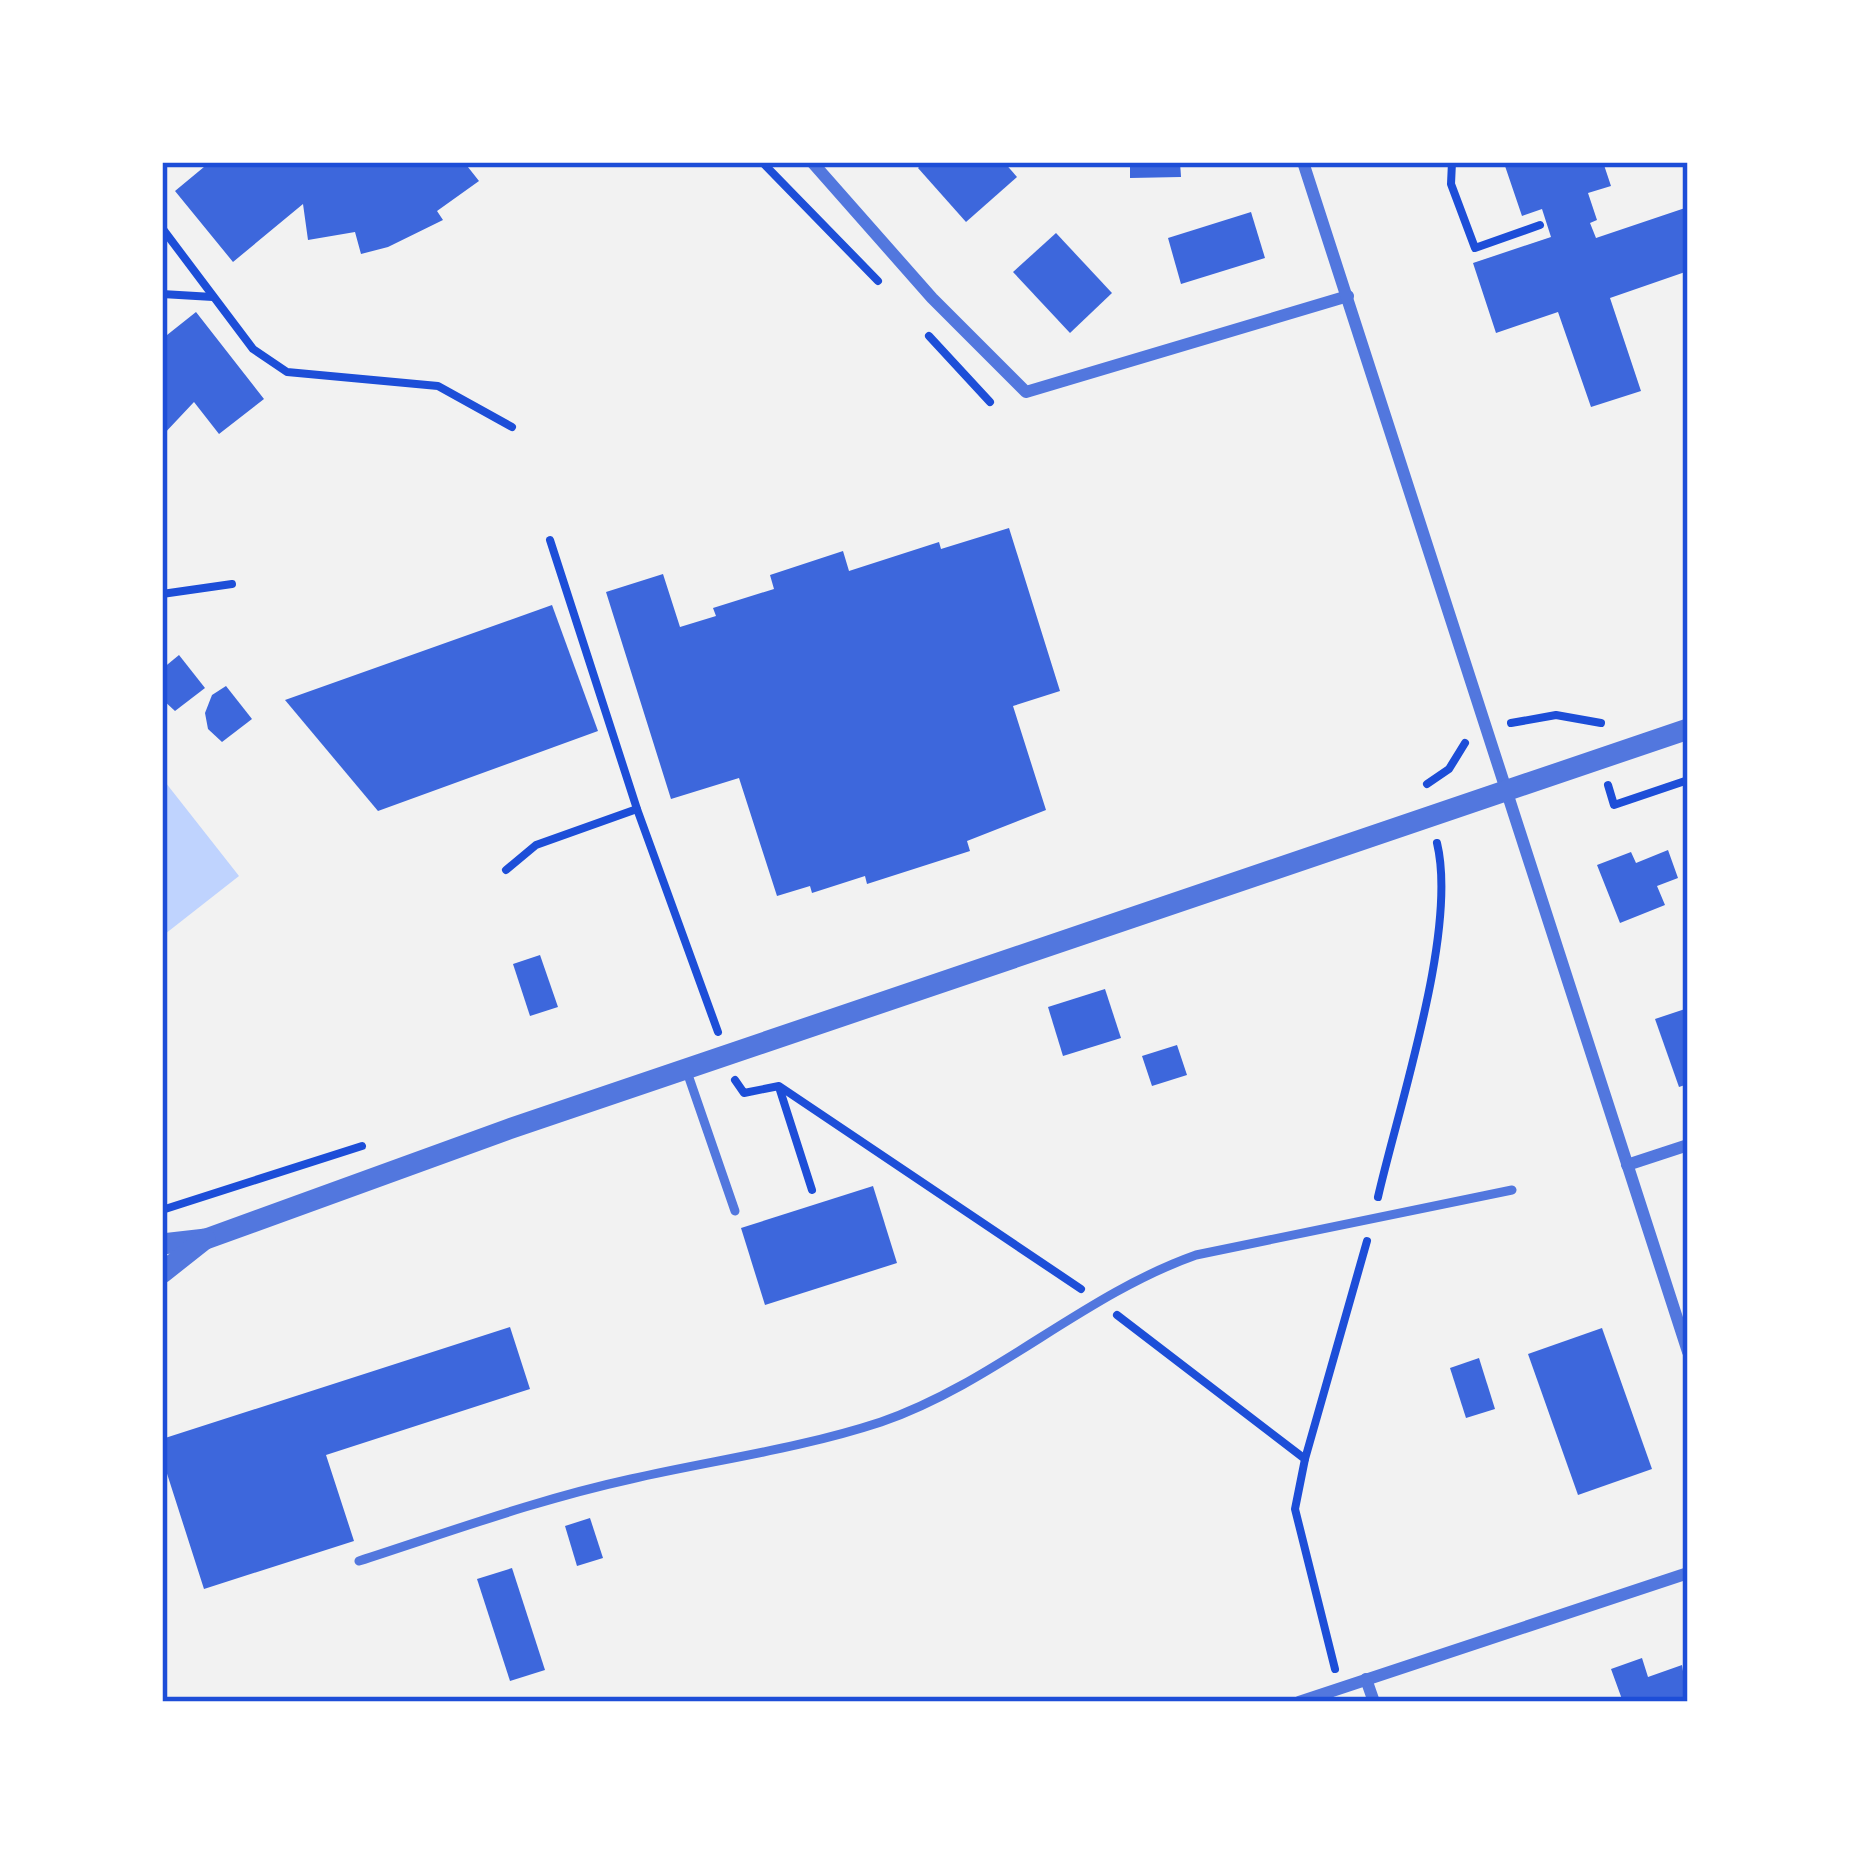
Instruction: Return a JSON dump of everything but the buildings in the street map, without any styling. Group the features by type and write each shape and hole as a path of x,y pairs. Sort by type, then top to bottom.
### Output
{"street":[{"path":"812,162 932,298 1026,392 1348,296"},
{"path":"1303,162 1688,1352"},
{"path":"162,1244 206,1239 726,1055 1688,729"},
{"path":"1627,1165 1688,1145"},
{"path":"162,1273 206,1239"},
{"path":"1298,1702 1688,1574"},
{"path":"1366,1678 1374,1702"}],"lane":[{"path":"686,1069 734,1211"},
{"path":"359,1561 583,1491 721,1463 882,1421 941,1397 1151,1271 1196,1255 1512,1190"}],"path":[{"path":"762,162 880,283"},
{"path":"1412,162 1450,162 1451,184 1474,248 1540,225"},
{"path":"162,228 253,350 287,372 438,386 512,428"},
{"path":"162,294 213,297"},
{"path":"927,334 990,402"},
{"path":"550,540 637,809 740,1092 778,1086 1099,1301 1305,1459"},
{"path":"162,594 232,584"},
{"path":"1340,1688 1295,1509 1372,1222 1439,937 1443,869 1423,788"},
{"path":"506,870 536,844 637,809"},
{"path":"778,1086 812,1190"}],"water":[{"path":"162,778 239,876 165,934 162,931"}]}
